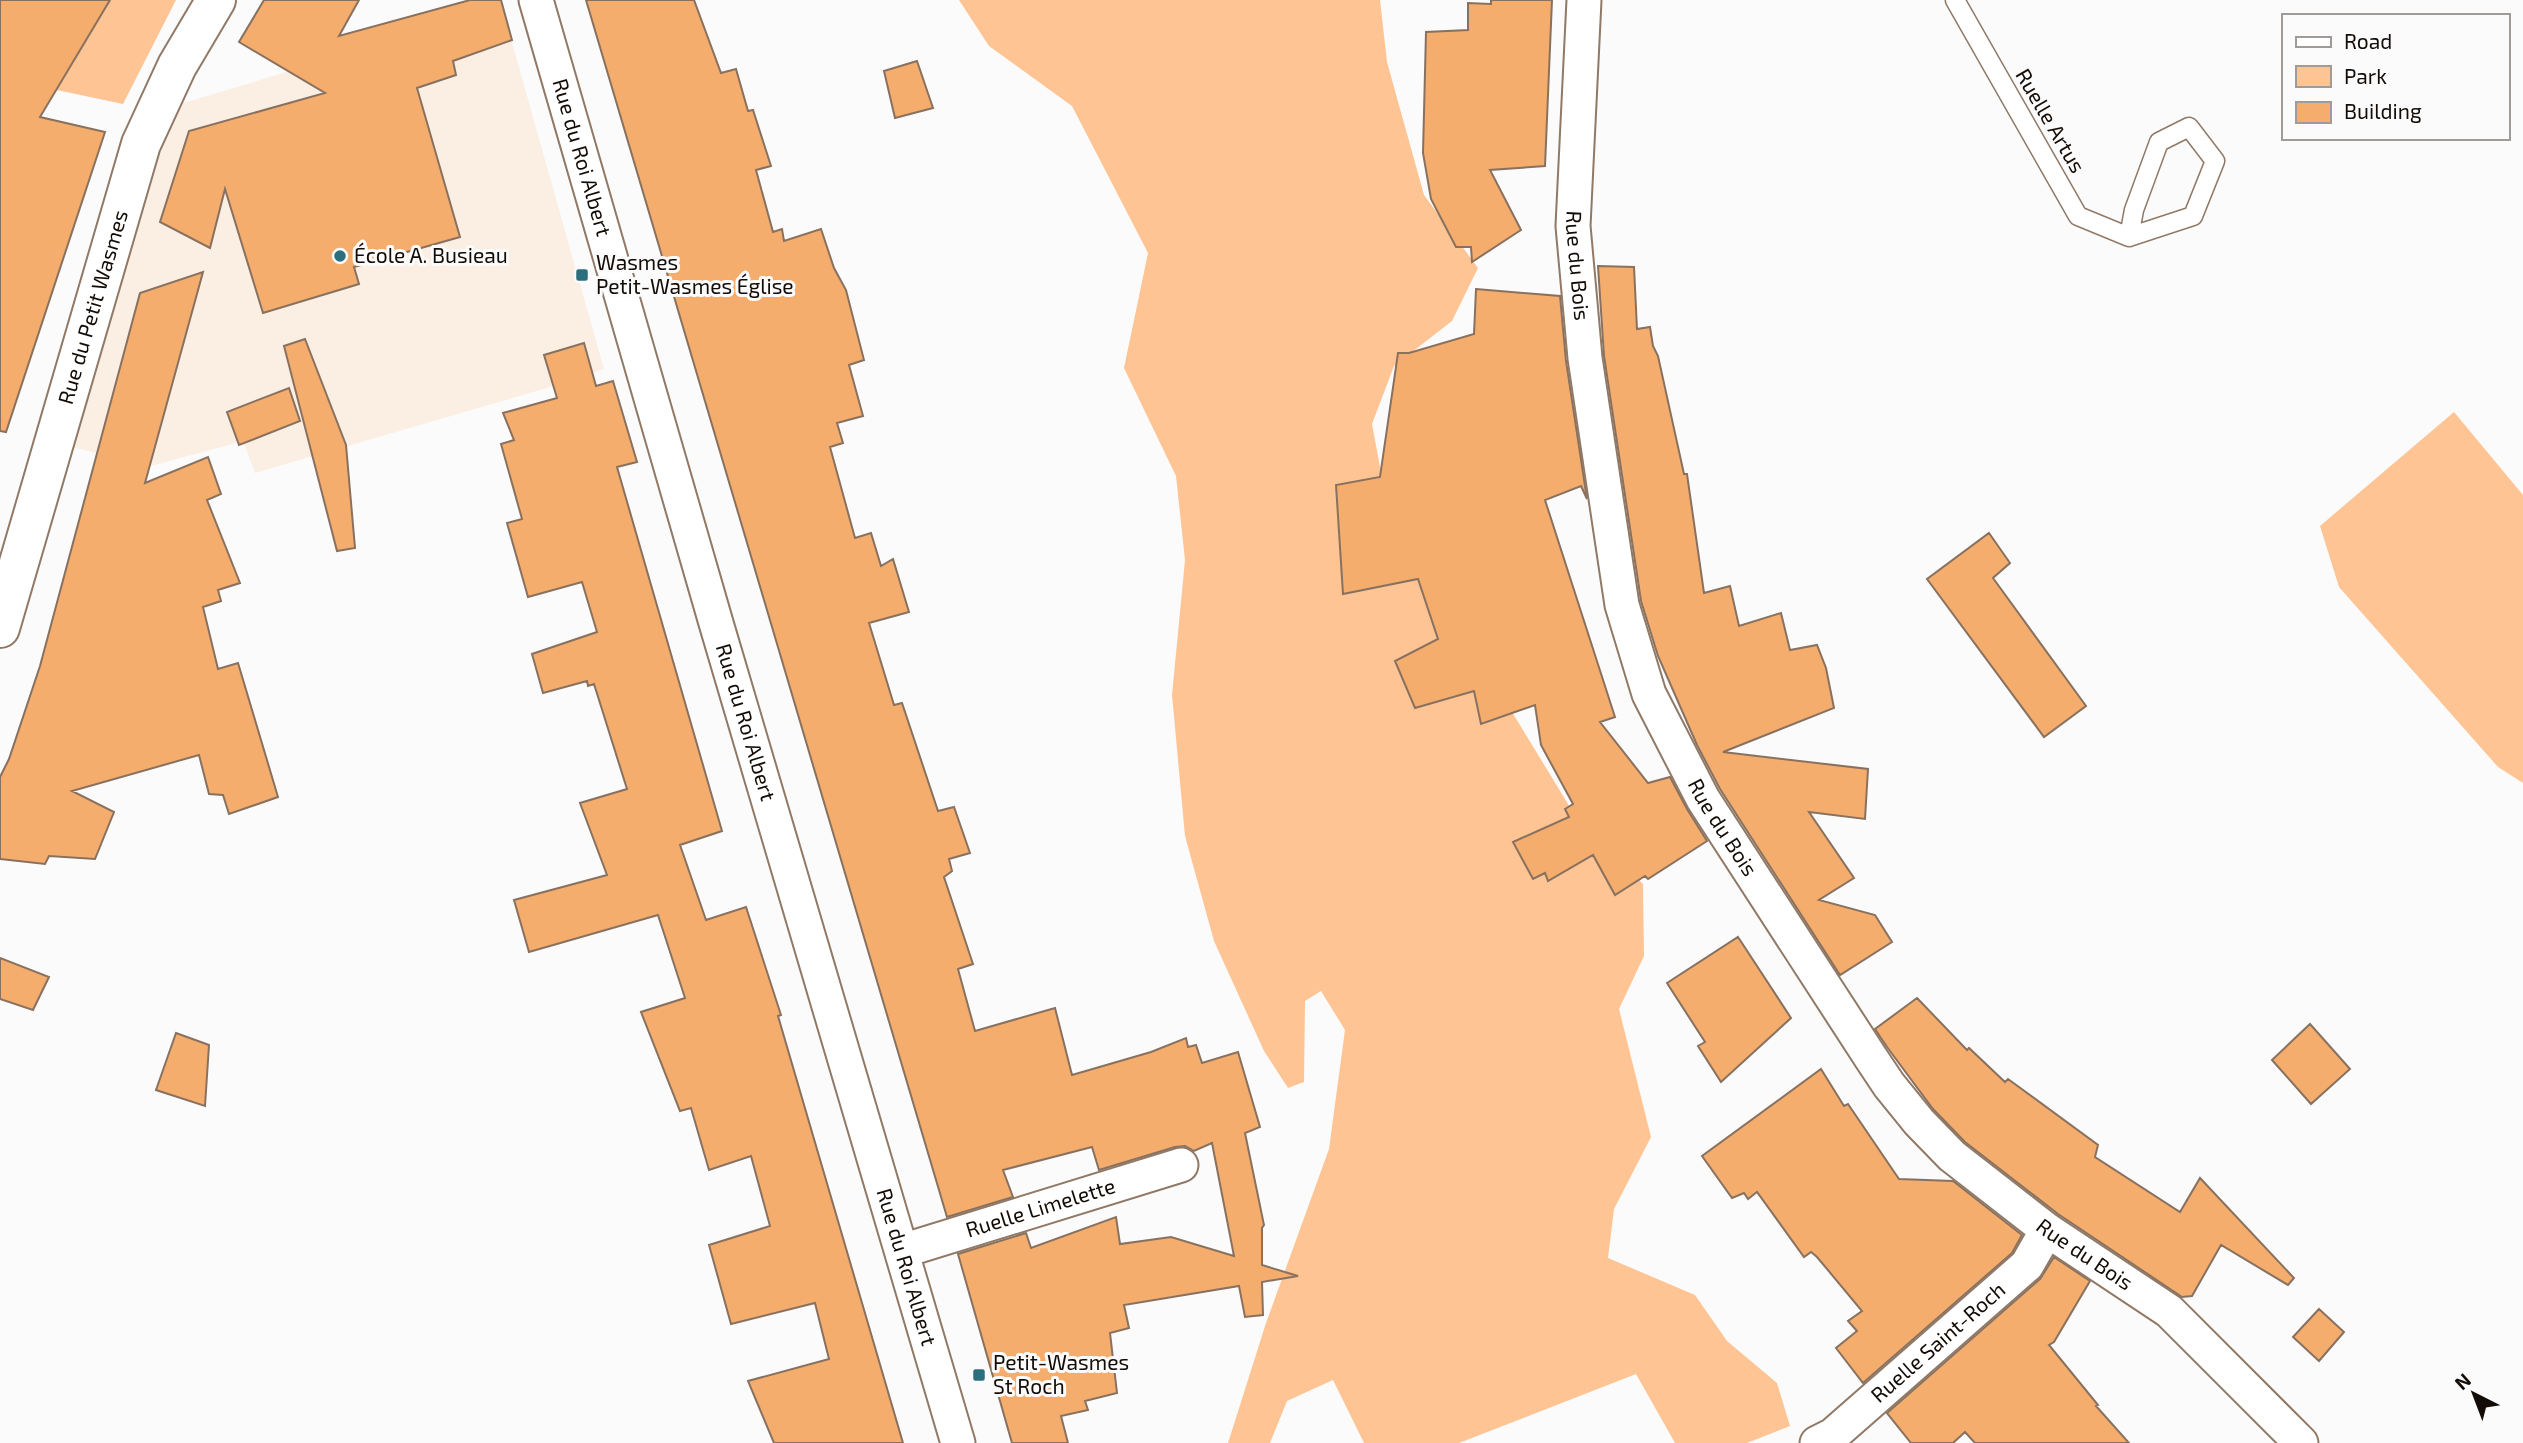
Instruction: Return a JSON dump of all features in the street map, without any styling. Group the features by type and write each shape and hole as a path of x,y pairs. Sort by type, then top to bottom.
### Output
{"street":[{"name":"Rue du Petit Wasmes","path":"0,628 141,144 177,66 216,0"},
{"name":"Rue du Roi Albert","path":"536,0 716,624 958,1443"},
{"name":"Rue du Bois","path":"1584,0 1573,226 1584,358 1622,605 1649,694 1703,799 1889,1085 1919,1122 1952,1156 2047,1230 2169,1311 2301,1443"},
{"name":"Ruelle Limelette","path":"902,1251 1181,1165"},
{"name":"Ruelle Saint-Roch","path":"1817,1443 1833,1435 2027,1265 2047,1230"}],"lane":[{"name":"Ruelle Artus","path":"1955,0 2078,216 2130,237"},
{"path":"2189,127 2215,161 2193,216 2130,237 2134,210 2159,142 2189,127"}],"shaded area":[{"name":"École A. Busieau","path":"500,0 604,369 255,473 243,441 151,466 54,443 157,111 423,31"}],"green space":[{"path":"100,0 176,0 123,104 0,78 0,10"},
{"path":"959,0 1380,0 1387,62 1424,195 1478,268 1452,321 1394,366 1372,424 1383,483 1470,643 1579,822 1643,884 1644,956 1619,1009 1651,1137 1614,1209 1608,1258 1695,1295 1727,1341 1777,1383 1790,1426 1747,1443 1675,1443 1636,1374 1459,1443 1364,1443 1333,1380 1287,1401 1270,1443 1228,1443 1266,1323 1329,1149 1345,1030 1321,991 1305,1001 1304,1082 1288,1088 1264,1051 1214,941 1185,836 1172,695 1185,560 1176,476 1124,368 1148,253 1072,106 989,46"},
{"path":"2454,412 2523,495 2523,783 2498,767 2339,587 2320,526"}],"building":[{"path":"0,0 110,0 40,117 105,132 6,432 0,431"},
{"path":"264,0 359,0 339,36 470,0 501,0 512,40 453,61 456,75 417,88 460,237 354,267 359,284 263,313 225,189 210,248 160,222 189,131 325,93 239,42"},
{"path":"586,0 694,0 721,73 736,69 748,111 753,110 771,166 756,170 773,232 782,229 784,241 821,229 834,268 846,290 864,360 849,365 863,416 837,423 843,443 830,447 855,538 871,533 881,566 893,559 909,612 869,623 894,705 902,703 938,811 954,807 970,853 949,859 952,871 944,877 973,964 958,969 975,1031 1055,1008 1072,1075 1151,1052 1186,1038 1188,1047 1196,1045 1202,1063 1238,1052 1260,1127 1245,1133 1264,1225 1262,1265 1298,1276 1262,1282 1263,1315 1245,1317 1239,1286 1124,1305 1129,1328 1110,1333 1117,1393 1085,1401 1088,1410 1061,1416 1068,1443 1012,1443 958,1254 1026,1233 1031,1248 1116,1217 1120,1244 1171,1237 1234,1256 1212,1143 1194,1151 1185,1146 1175,1147 1099,1170 1092,1147 1003,1170 1013,1197 947,1217"},
{"path":"1491,0 1552,0 1545,166 1490,170 1521,230 1472,262 1471,247 1456,247 1431,199 1423,153 1426,32 1468,30 1468,3 1491,4"},
{"path":"917,61 933,108 895,118 884,71"},
{"path":"1598,266 1634,267 1637,329 1650,327 1653,346 1658,356 1684,474 1687,474 1704,593 1730,586 1739,626 1781,613 1790,650 1817,645 1826,668 1834,708 1723,752 1868,769 1865,819 1809,812 1854,878 1819,900 1875,915 1892,942 1840,975 1720,789 1697,745 1658,656 1641,601 1604,356"},
{"path":"203,272 145,483 208,457 221,494 207,500 240,583 218,590 221,601 203,607 218,669 238,663 278,797 229,814 223,795 209,794 199,755 72,791 114,812 95,859 49,856 45,864 0,859 0,777 9,759 40,666 140,293"},
{"path":"1476,289 1560,296 1566,361 1587,499 1581,486 1545,500 1615,717 1600,722 1648,783 1670,777 1707,841 1648,879 1645,876 1615,895 1593,855 1548,881 1545,873 1533,879 1513,842 1569,817 1565,809 1573,804 1541,745 1535,705 1481,724 1474,691 1415,708 1395,661 1438,639 1418,579 1343,594 1336,485 1380,477 1398,353 1409,353 1474,334"},
{"path":"305,339 346,445 355,548 337,551 284,346"},
{"path":"584,343 596,386 613,381 637,462 617,467 722,831 680,845 706,920 746,907 781,1015 778,1016 903,1443 774,1443 748,1381 829,1359 815,1303 731,1324 709,1245 770,1226 751,1156 709,1170 691,1108 680,1111 641,1012 685,998 658,915 529,952 514,900 607,875 580,803 627,789 594,684 588,686 587,681 543,693 532,654 597,632 582,582 528,597 507,523 522,519 501,444 514,440 503,413 557,398 544,355"},
{"path":"289,388 300,421 239,445 227,412"},
{"path":"1989,533 2010,563 1993,578 2086,706 2044,737 1927,579"},
{"path":"1738,937 1791,1018 1721,1082 1698,1046 1705,1042 1667,983"},
{"path":"0,958 49,977 33,1010 0,999"},
{"path":"1917,998 1967,1050 1969,1048 2005,1082 2008,1079 2098,1145 2095,1157 2180,1212 2200,1178 2294,1278 2288,1285 2221,1245 2192,1296 2182,1297 2058,1214 1965,1142 1933,1109 1875,1029"},
{"path":"2310,1024 2350,1069 2311,1104 2272,1060"},
{"path":"176,1033 209,1045 205,1106 156,1090"},
{"path":"1821,1069 1844,1106 1848,1104 1899,1179 1953,1181 2022,1235 2012,1253 1863,1383 1836,1348 1857,1331 1848,1321 1862,1311 1817,1257 1811,1252 1804,1257 1757,1192 1748,1199 1744,1193 1732,1198 1702,1156"},
{"path":"2054,1257 2090,1281 2054,1342 2049,1345 2098,1405 2096,1406 2129,1443 1975,1443 1965,1432 1953,1443 1911,1443 1887,1413 2040,1279"},
{"path":"2319,1309 2344,1332 2319,1361 2293,1337"}],"place":[{"name":"École A. Busieau","path":"340,256"},
{"name":"Wasmes Petit-Wasmes Église","path":"582,275"},
{"name":"Petit-Wasmes St Roch","path":"979,1375"}]}
